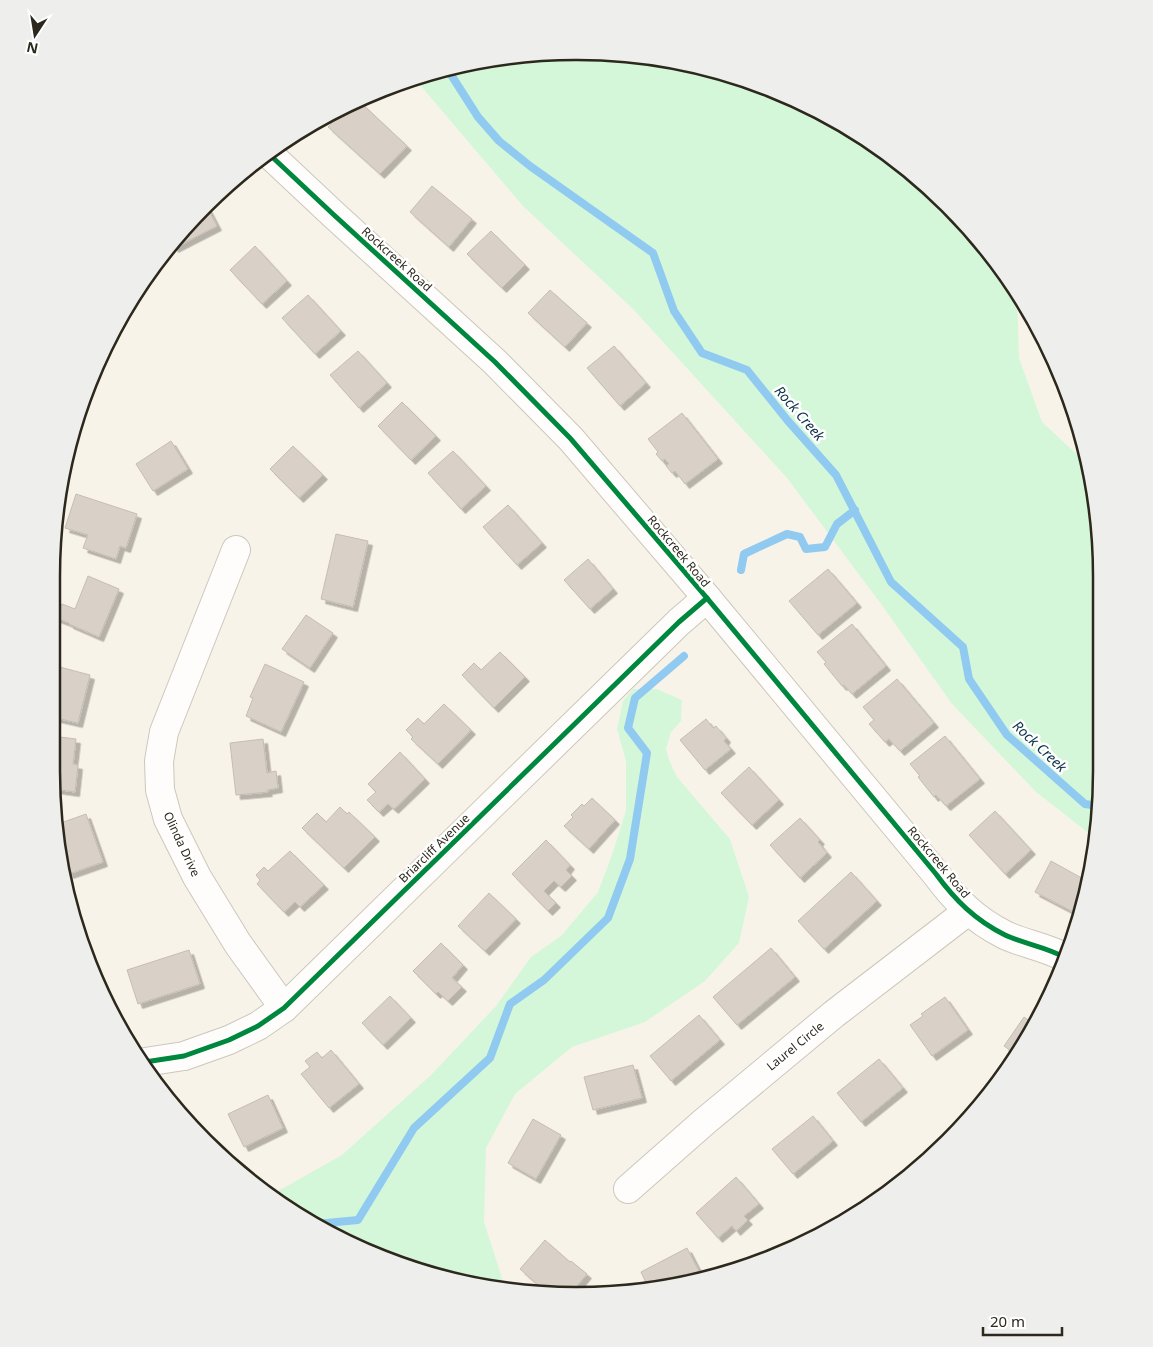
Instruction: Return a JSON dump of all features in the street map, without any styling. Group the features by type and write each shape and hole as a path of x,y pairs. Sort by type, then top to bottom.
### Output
{"street":[{"name":"Rockcreek Road","path":"274,159 334,216 495,362 571,439 968,912 1005,935 1059,955"},
{"name":"Olinda Drive","path":"236,550 164,732 159,761 160,790 168,819 198,877 238,944 284,1008"},
{"name":"Briarcliff Avenue","path":"150,1061 184,1056 229,1040 258,1026 284,1008 706,598"},
{"name":"Laurel Circle","path":"628,1189 704,1122 826,1021 968,912"}],"green space":[{"path":"576,60 644,64 677,70 743,87 805,113 863,147 917,188 965,236 986,262 1017,308 1019,358 1042,422 1078,455 1083,476 1089,509 1093,576 1093,770 1089,834 1036,792 952,704 881,604 787,478 633,309 523,206 419,84 509,64"},
{"path":"633,689 657,689 682,700 681,721 671,732 666,749 677,777 730,839 749,897 739,943 705,981 645,1022 572,1047 515,1094 486,1148 484,1222 505,1282 410,1260 348,1234 318,1218 278,1191 342,1155 431,1075 496,1006 531,957 562,935 598,892 626,810 626,761 617,729 623,701"}],"building":[{"path":"364,106 407,146 380,174 328,127 334,120"},
{"path":"432,186 472,219 449,247 410,212"},
{"path":"210,212 217,226 181,244"},
{"path":"491,231 525,265 502,288 467,254"},
{"path":"255,246 287,281 262,304 230,270"},
{"path":"550,290 587,323 565,347 528,313"},
{"path":"308,295 341,331 315,354 282,318"},
{"path":"614,346 646,383 620,406 587,368"},
{"path":"358,351 387,383 359,408 330,375"},
{"path":"402,402 436,436 411,460 378,426"},
{"path":"682,413 718,459 685,484 675,471 672,473 666,466 669,464 665,459 662,461 656,454 658,452 648,439"},
{"path":"171,441 188,469 153,491 136,464"},
{"path":"293,446 323,475 299,498 270,469"},
{"path":"453,451 486,486 461,509 428,473"},
{"path":"76,494 137,514 126,548 120,546 116,559 83,548 88,535 65,528"},
{"path":"508,505 542,543 517,565 483,527"},
{"path":"336,534 368,541 353,607 321,599"},
{"path":"588,559 613,589 590,609 564,580"},
{"path":"828,569 857,603 818,635 789,601"},
{"path":"88,576 119,589 99,637 60,620 62,604 75,609"},
{"path":"306,615 333,633 310,668 282,649"},
{"path":"852,624 886,666 852,694 844,685 842,686 817,652"},
{"path":"500,652 525,677 494,708 462,675 474,663 481,670"},
{"path":"265,664 304,682 281,732 246,716 253,698 250,697"},
{"path":"60,667 90,675 78,723 60,719"},
{"path":"897,679 934,723 900,751 889,739 885,742 869,724 874,720 863,707"},
{"path":"444,704 471,730 438,764 411,739 413,737 406,730 418,718 424,724"},
{"path":"706,719 713,728 716,726 726,738 724,741 731,749 705,770 680,740"},
{"path":"945,736 980,779 946,806 936,795 934,797 910,764"},
{"path":"60,737 76,739 73,764 78,765 75,792 61,790"},
{"path":"263,739 267,773 276,771 278,788 267,790 268,792 236,795 230,743"},
{"path":"400,752 425,779 394,809 388,804 379,812 367,800 376,792 368,784"},
{"path":"749,767 779,800 752,825 721,793"},
{"path":"592,798 615,820 589,849 564,826 573,817 571,815 582,804 584,806"},
{"path":"340,807 347,814 349,812 375,837 344,868 302,828 317,813 326,822"},
{"path":"995,811 1031,850 1005,874 969,835"},
{"path":"86,814 103,862 71,873 63,822"},
{"path":"800,818 820,840 818,842 827,853 800,878 770,845"},
{"path":"546,840 570,865 566,870 572,876 561,887 554,881 544,891 556,903 548,911 512,874"},
{"path":"290,851 324,885 300,907 295,902 284,912 257,884 260,880 256,875 264,867 268,871"},
{"path":"1051,861 1081,878 1073,912 1035,892"},
{"path":"851,872 877,901 824,949 798,921"},
{"path":"489,893 516,919 485,951 458,926"},
{"path":"441,943 463,965 452,978 462,987 448,1001 438,992 436,994 413,971"},
{"path":"771,948 795,977 737,1025 713,997"},
{"path":"189,950 200,984 138,1004 127,970"},
{"path":"390,996 411,1018 383,1045 362,1023"},
{"path":"945,997 968,1030 932,1056 910,1025 923,1016 921,1014"},
{"path":"699,1015 720,1040 671,1081 650,1056"},
{"path":"1024,1017 1029,1020 1010,1050 1004,1046"},
{"path":"331,1050 359,1084 329,1108 301,1074 310,1067 305,1061 317,1052 322,1058"},
{"path":"879,1059 903,1088 861,1122 837,1093"},
{"path":"633,1065 642,1098 593,1110 584,1077"},
{"path":"268,1095 283,1128 244,1147 228,1114"},
{"path":"813,1116 833,1141 793,1174 772,1149"},
{"path":"533,1119 561,1135 536,1179 508,1163"},
{"path":"736,1177 759,1204 744,1216 748,1220 736,1231 732,1226 718,1238 696,1213"},
{"path":"545,1240 587,1274 576,1287 543,1286 539,1286 520,1269"},
{"path":"687,1248 699,1272 646,1283 641,1272"}],"waterway":[{"name":"Rock Creek","path":"452,76 478,117 499,141 530,166 653,253 674,311 702,353 747,370 788,421 836,475 891,582 963,647 969,679 1007,735 1085,804 1092,805"},
{"path":"741,570 744,554 787,534 800,537 806,549 825,547 837,524 855,510"},
{"path":"327,1223 358,1220 414,1128 490,1058 510,1004 544,980 608,918 630,859 647,753 628,728 635,698 684,656"}],"cycle path":[{"path":"274,159 495,362 571,439 707,598 958,901 984,923 1005,935 1059,955"},
{"path":"150,1061 184,1056 229,1040 258,1026 284,1008 679,622 707,598"}]}
